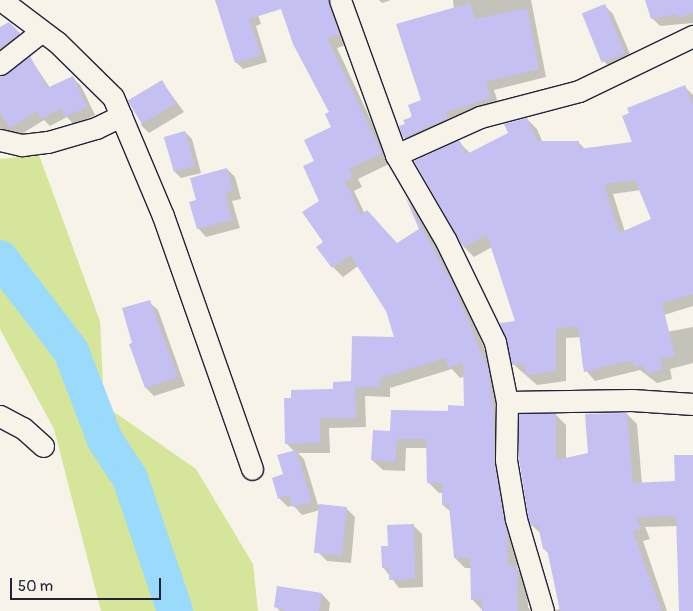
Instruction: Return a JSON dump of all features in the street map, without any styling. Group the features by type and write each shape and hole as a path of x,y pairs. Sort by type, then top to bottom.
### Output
{"street":[{"path":"1,0 42,31 106,87 121,116 163,216 252,469"},
{"path":"340,0 396,155 446,241 495,342 506,402 506,460 516,519 543,611"},
{"path":"0,64 42,31"},
{"path":"396,155 480,117 579,91 634,68 693,36"},
{"path":"0,140 22,144 48,142 96,128 121,116"},
{"path":"506,402 632,400 693,404"},
{"path":"0,416 23,428 43,446"}],"green space":[{"path":"39,155 100,321 104,405 196,469 253,564 258,611 101,611 54,429 0,329 0,159"}],"building":[{"path":"215,0 328,0 339,34 327,38 382,153 349,169 353,177 345,181 361,215 367,210 397,243 419,229 404,194 455,289 488,369 494,413 494,462 507,534 508,566 517,567 518,611 482,611 482,599 471,600 470,558 454,558 449,505 442,505 442,483 427,483 426,439 397,439 395,462 371,460 373,430 390,431 391,410 448,411 448,405 464,406 463,362 449,368 445,358 380,378 380,387 355,387 356,418 320,418 320,443 285,444 284,398 291,398 291,390 333,389 333,382 351,381 352,336 394,337 386,311 350,255 332,268 316,247 323,242 302,212 319,201 303,166 314,161 304,140 331,127 325,114 329,112 293,44 281,9 249,19 261,55 235,63"},
{"path":"645,0 693,0 693,13 677,18 676,14 651,19"},
{"path":"470,3 475,19 527,8 539,69 486,82 491,98 446,112 448,118 403,138 399,126 405,124 403,120 412,117 408,105 421,100 396,24"},
{"path":"605,4 625,53 602,63 582,13"},
{"path":"9,22 20,33 0,48 0,27"},
{"path":"30,56 47,88 73,76 87,107 65,117 61,108 41,119 37,111 10,128 0,113 0,76"},
{"path":"162,80 176,103 142,124 128,101"},
{"path":"685,85 693,105 693,294 662,303 675,356 660,359 663,369 646,374 644,365 635,367 633,360 584,372 578,327 556,328 556,371 526,375 524,363 512,365 500,323 515,321 487,235 463,247 414,161 459,140 467,154 508,133 504,124 527,118 537,141 579,141 579,149 632,142 622,116 629,113 627,108","holes":["635,180 651,219 619,233 604,184"]},
{"path":"185,131 195,166 174,172 164,137"},
{"path":"227,168 233,190 225,193 232,220 197,229 189,202 196,200 190,178"},
{"path":"150,300 178,377 145,388 129,344 132,343 122,308"},
{"path":"627,413 633,483 675,481 674,455 693,455 693,611 679,611 676,516 636,517 641,529 633,531 661,611 560,611 547,549 543,549 538,525 531,526 528,516 519,459 519,414 556,414 556,460 588,453 585,414"},
{"path":"296,450 312,502 292,507 289,495 278,499 272,478 283,474 277,455"},
{"path":"319,504 347,507 342,556 314,553"},
{"path":"414,524 415,579 389,580 389,568 382,568 381,546 388,546 387,525"},
{"path":"277,586 322,593 319,611 286,611 274,607"}],"waterway":[{"path":"0,258 71,351 105,440 130,478 175,611"}]}
